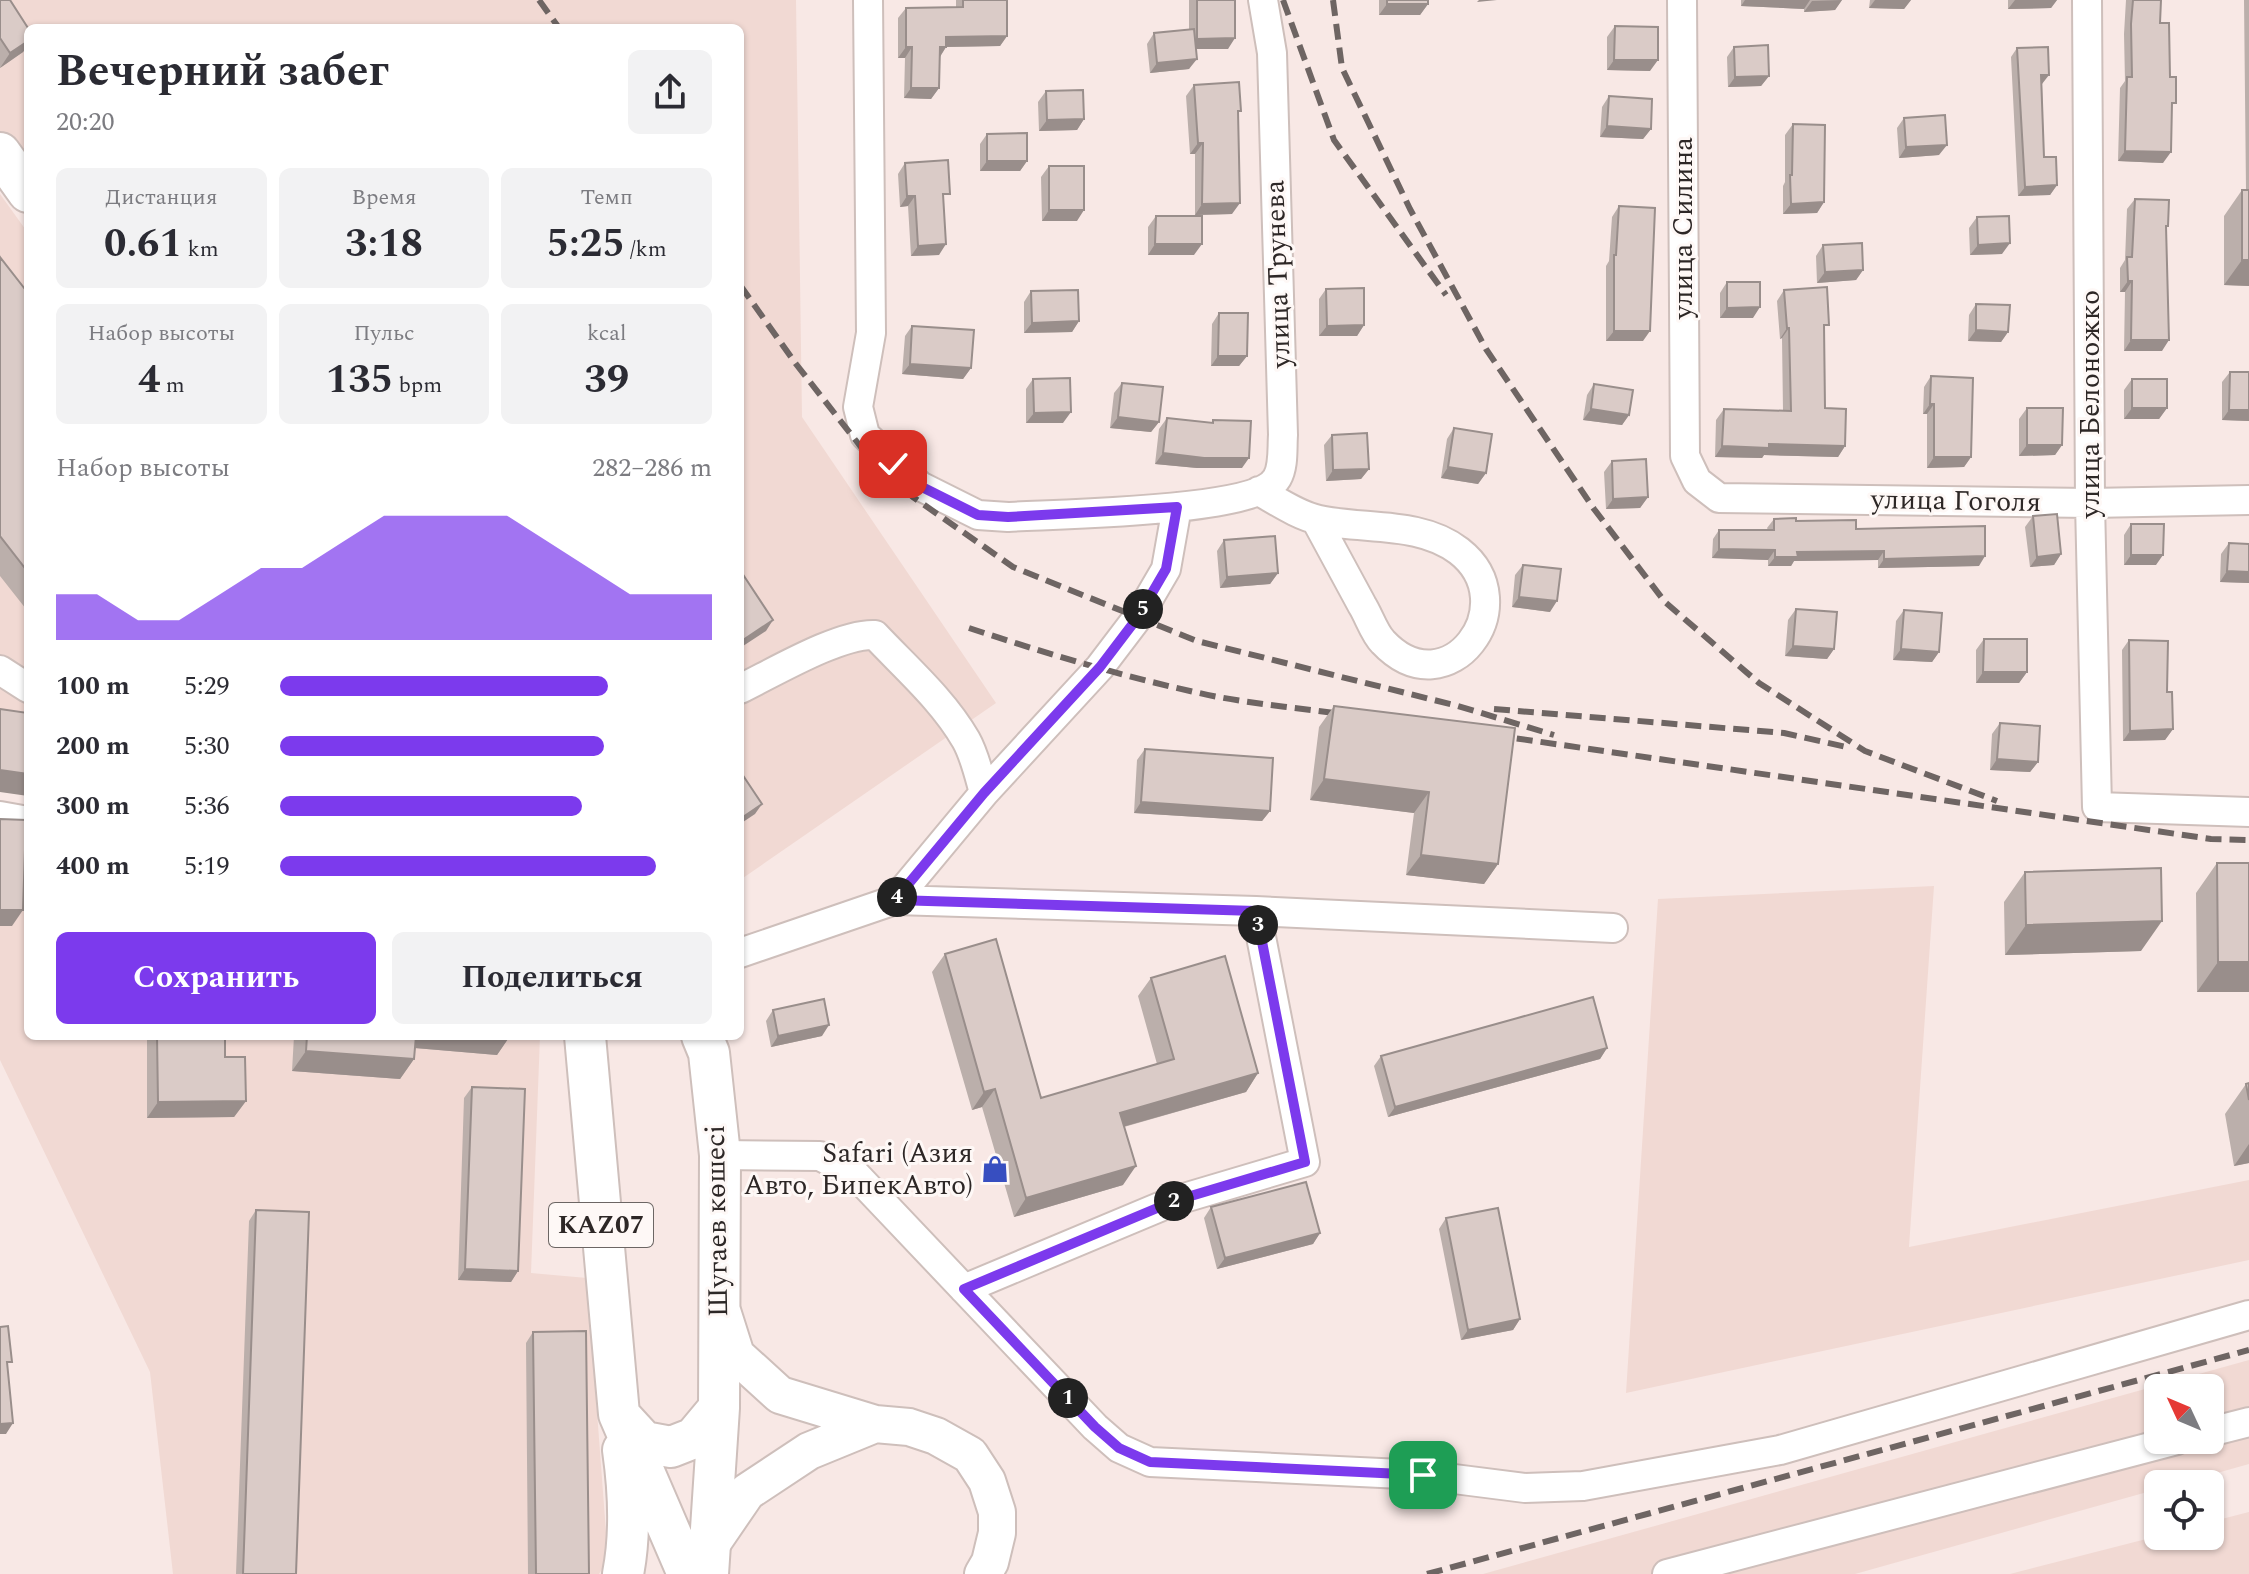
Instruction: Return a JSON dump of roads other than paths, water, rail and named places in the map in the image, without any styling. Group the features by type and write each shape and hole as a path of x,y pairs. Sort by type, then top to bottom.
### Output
{"highway":[{"path":"0,153 24,186"},
{"name":"KAZ07","path":"585,1040 619,1414 701,1566"},
{"name":"Шугаев көшесі","path":"701,1566 719,1408 720,1155 709,1053 704,1040"},
{"path":"619,1414 644,1442 671,1447 694,1438 719,1408"},
{"path":"619,1414 628,1486 628,1547 623,1574"}],"main road":[{"path":"718,1297 736,1355 780,1395 875,1424 909,1427 936,1436 970,1455 987,1481 997,1512 994,1548 983,1574"},
{"path":"701,1566 747,1492 809,1451 875,1424"}],"street":[{"path":"868,0 871,333 858,407 865,435 920,486 978,515 1008,517 1214,504 1259,491 1316,520 1422,533 1459,552 1477,569 1486,611 1479,633 1456,659 1427,666 1402,656 1382,641 1316,520"},
{"name":"улица Трунева","path":"1259,491 1277,480 1283,435 1272,53 1263,0"},
{"name":"улица Силина","path":"1682,0 1685,456"},
{"name":"улица Белоножко","path":"2087,0 2090,503 2097,807 2249,812"},
{"name":"улица Гоголя","path":"1685,456 1697,481 1719,498 2090,503 2249,500"},
{"path":"895,900 984,793 1100,667 1138,617 1166,569 1177,507"},
{"path":"744,687 822,649 860,634 875,635 930,693 965,739 976,763 984,793"},
{"path":"0,670 24,685"},
{"path":"0,816 24,820"},
{"path":"744,952 895,900 1256,911 1613,928"},
{"path":"964,1289 1174,1201 1305,1162 1256,911"},
{"path":"720,1155 820,1156 855,1174 1095,1427 1119,1448 1150,1462 1423,1475 1525,1488 1583,1486 1780,1450 2249,1315"},
{"path":"2224,1428 2249,1422"},
{"path":"1667,1574 2144,1449"}],"railway":[{"path":"539,0 556,24"},
{"path":"1283,0 1334,140 1446,295"},
{"path":"1333,0 1342,68 1410,209 1486,349 1594,509 1665,602 1759,683 1865,751 1997,801"},
{"path":"744,291 864,451 913,497 1013,567 1197,641 1458,706 1554,735"},
{"path":"969,628 1083,664 1199,693 1350,715"},
{"path":"1494,709 1784,733 1851,748"},
{"path":"1493,735 2211,839 2249,840"},
{"path":"1427,1574 2249,1350"}],"place":[{"name":"Safari (Азия Авто, БипекАвто)","path":"995,1169"}]}
